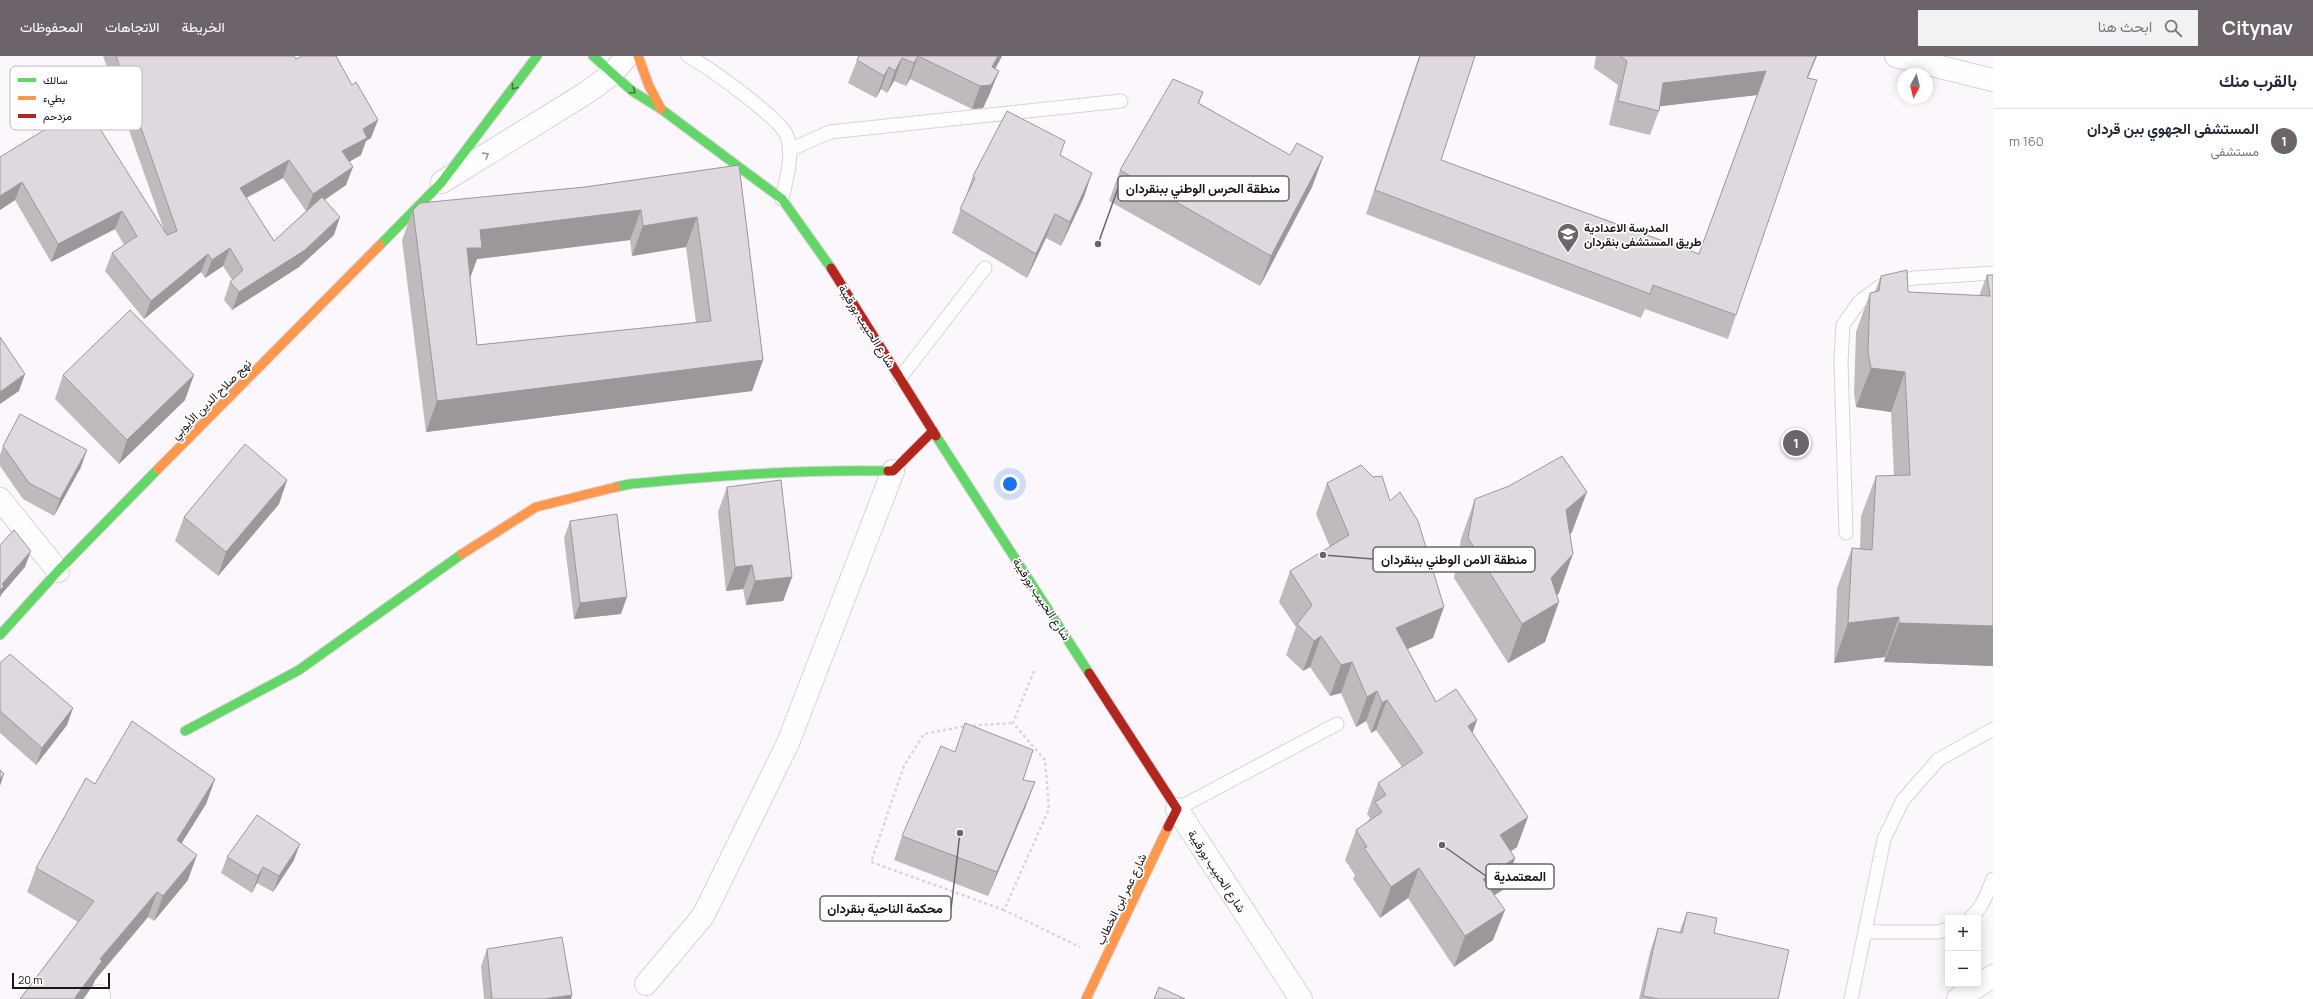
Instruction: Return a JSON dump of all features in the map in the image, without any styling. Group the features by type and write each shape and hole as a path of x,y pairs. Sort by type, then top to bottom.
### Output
{"street":[{"name":"نهج صلاح الدين الأيوبي","path":"0,635 58,571 441,183 537,56"},
{"name":"شارع الحبيب بورقيبة","path":"593,56 632,91 661,109 782,200 826,261 933,431 1177,810 1301,999"},
{"path":"441,183 612,74 627,56"},
{"name":"شارع الحبيب بورقيبة","path":"638,56 649,86 661,109"},
{"path":"1896,56 1993,80"},
{"path":"646,984 703,916 788,743 893,471 933,431"},
{"path":"185,732 299,670 438,569 536,507 630,484 757,474 842,470 893,471"},
{"path":"0,499 58,571"},
{"name":"شارع عمر ابن الخطاب","path":"1086,999 1177,810"},
{"path":"1958,999 1993,976"}],"lane":[{"path":"688,56 764,110 778,122 787,136 789,150 788,173 782,200"},
{"path":"789,150 830,132 1121,101"},
{"path":"900,378 985,268"},
{"path":"1846,533 1841,361 1843,325 1860,301 1881,286 1914,278 1993,273"},
{"path":"1177,810 1336,724"},
{"path":"1851,999 1884,839 1903,800 1938,760 1993,729"},
{"path":"1974,915 1983,902 1993,879"},
{"path":"1865,932 1938,932 1945,930"}],"path":[{"path":"1013,723 1034,671"},
{"path":"1004,910 1049,808 1045,760 1013,723"},
{"path":"1013,723 966,726 924,734 904,766 871,862 1004,910 1105,959"}],"building":[{"path":"116,56 294,56 296,59 302,56 336,56 352,85 356,82 378,120 363,129 367,138 342,151 353,167 313,194 289,160 240,188 274,241 322,197 340,217 305,250 239,292 230,282 243,270 230,248 212,260 208,254 151,301 112,253 137,236 122,211 58,244 22,182 0,196 0,157 44,130 101,130 167,235 177,231 142,130 142,66 119,66"},
{"path":"859,56 918,56 914,63 902,58 895,71 889,67 884,76 857,60"},
{"path":"918,56 998,56 992,67 999,71 991,85 980,86"},
{"path":"1420,56 1475,56 1441,160 1699,254 1766,71 1663,83 1659,111 1618,101 1627,61 1620,56 1816,56 1807,78 1817,80 1736,315 1653,285 1650,294 1375,190"},
{"path":"1173,79 1203,92 1198,103 1290,155 1297,143 1323,157 1271,256 1120,170"},
{"path":"1007,111 1065,141 1060,155 1092,173 1070,222 1055,214 1036,254 960,209 975,178 973,176"},
{"path":"739,165 763,360 437,401 413,210 420,203 585,187","holes":["641,210 643,226 697,217 711,321 477,345 467,248 482,248 480,230"]},
{"path":"1907,270 1908,292 1990,296 1987,275 1993,275 1993,626 1899,623 1899,617 1848,623 1852,548 1872,550 1876,476 1910,475 1905,372 1871,368 1868,353 1870,293 1879,291 1881,276"},
{"path":"130,310 194,375 127,440 63,375"},
{"path":"0,337 25,374 0,392"},
{"path":"20,414 87,450 60,499 29,483 3,446"},
{"path":"245,444 287,480 226,552 184,517"},
{"path":"1562,456 1587,492 1566,510 1573,554 1551,578 1559,602 1522,624 1468,538 1475,499 1509,486"},
{"path":"1361,465 1373,477 1382,476 1390,501 1400,492 1418,521 1444,607 1396,628 1436,702 1456,689 1477,720 1468,726 1528,817 1500,835 1515,858 1483,879 1505,910 1465,936 1419,868 1391,887 1364,848 1367,847 1356,830 1382,812 1375,802 1386,795 1378,783 1423,753 1387,700 1382,703 1377,691 1367,697 1352,662 1341,665 1321,636 1314,641 1297,624 1312,605 1290,571 1349,535 1327,483"},
{"path":"781,480 792,577 755,581 752,565 735,567 727,487"},
{"path":"617,514 627,597 580,603 570,521"},
{"path":"14,530 31,551 2,584 4,586 0,590 0,545"},
{"path":"10,654 73,708 42,748 0,711 0,663"},
{"path":"132,721 215,779 177,840 197,855 163,896 157,892 100,959 102,961 74,999 20,999 94,901 36,868 86,778 95,784"},
{"path":"965,723 1033,750 1023,780 1035,782 997,872 902,836 941,746 955,752"},
{"path":"0,770 4,774 0,779"},
{"path":"257,815 300,844 279,876 263,867 258,876 227,857"},
{"path":"1687,912 1717,918 1714,933 1789,950 1778,999 1659,999 1643,996 1658,928 1682,933"},
{"path":"562,937 572,995 544,999 492,999 487,949"},
{"path":"1159,987 1185,999 1154,999"}],"traffic: fast":[{"path":"380,245 441,183 537,56"},
{"path":"593,56 632,91 661,109 782,199 831,268"},
{"path":"936,436 1089,673"},
{"path":"0,635 58,571 158,469"},
{"path":"616,487 630,484 694,478 759,474 823,471 888,471"},
{"path":"185,731 299,670 462,554"}],"traffic: slow":[{"path":"638,56 649,86 661,109"},
{"path":"158,469 380,245"},
{"path":"462,554 536,507 616,487"},
{"path":"1086,999 1168,827"}],"traffic: jam":[{"path":"831,268 936,436"},
{"path":"888,471 893,471 933,431"},
{"path":"1089,673 1177,809 1168,827"}],"place":[{"name":"منطقة الحرس الوطني ببنقردان","path":"1098,244"},
{"name":"المدرسة الاعدادية طريق المستشفى بنقردان","path":"1568,254"},
{"name":"المستشفى الجهوي ببن قردان","path":"1796,443"},
{"name":"منطقة الامن الوطني ببنقردان","path":"1323,555"},
{"name":"محكمة الناحية بنقردان","path":"960,833"},
{"name":"المعتمدية","path":"1442,845"}]}
